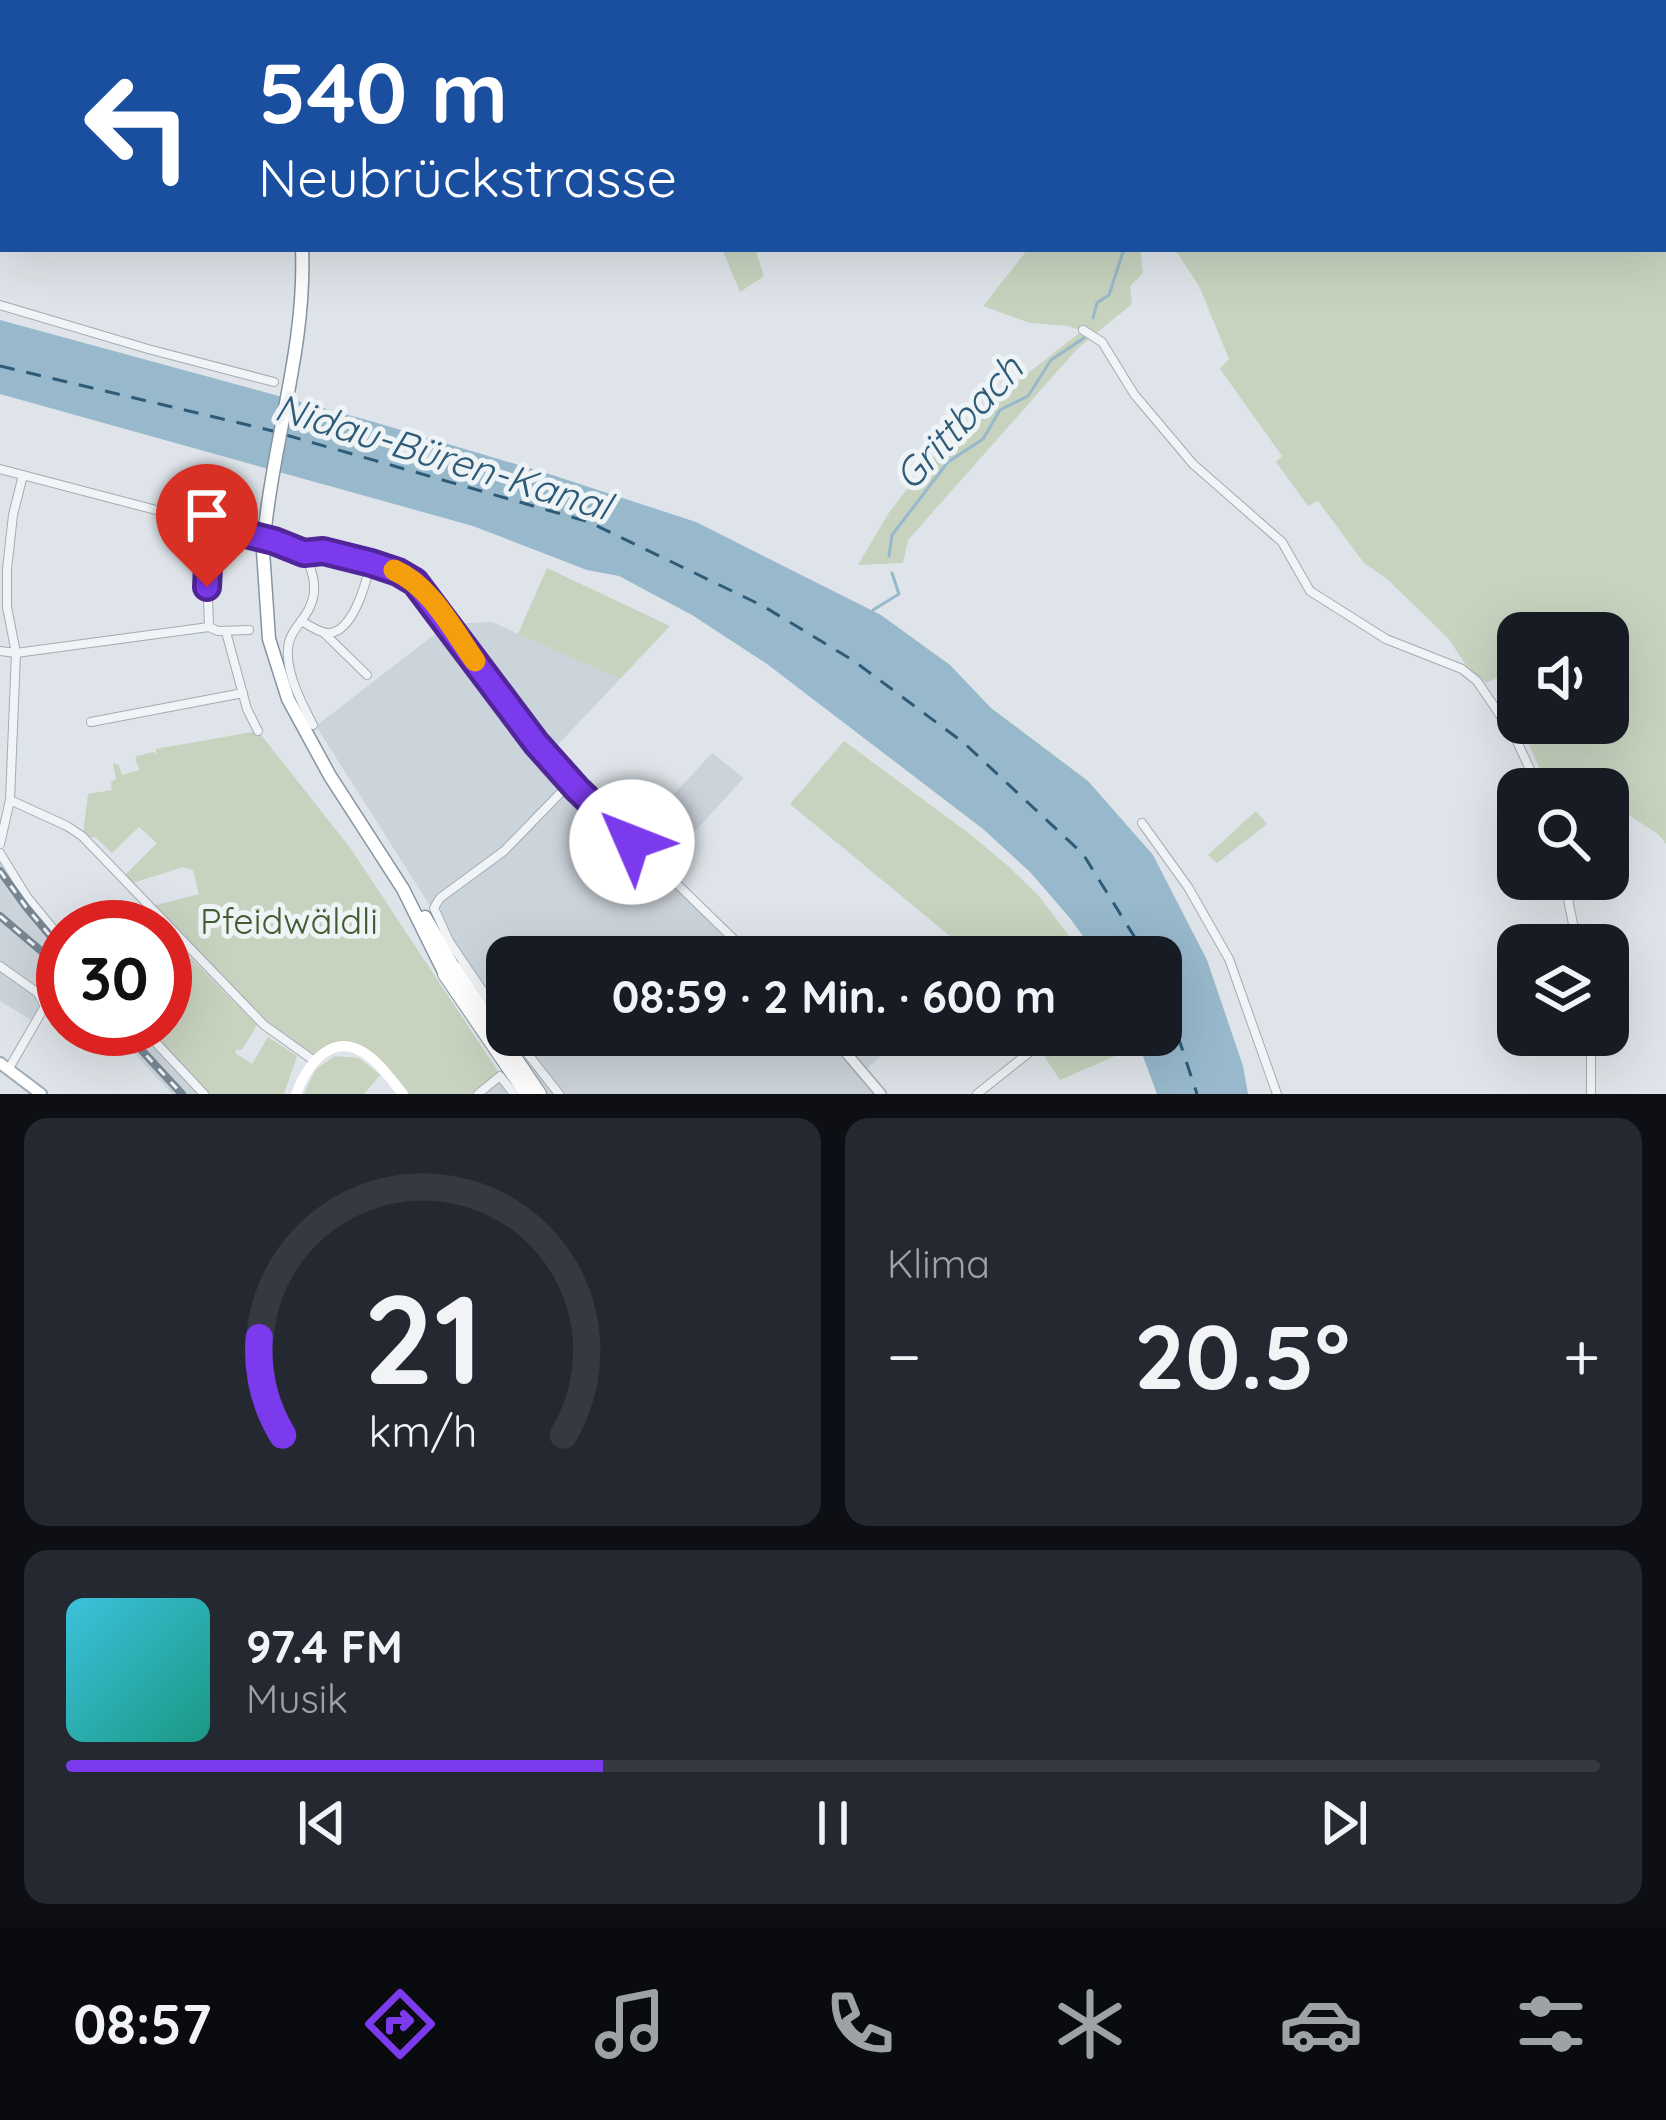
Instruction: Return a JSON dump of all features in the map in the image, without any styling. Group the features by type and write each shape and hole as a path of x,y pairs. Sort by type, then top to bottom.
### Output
{"highway":[{"path":"302,252 301,310 263,551 274,659 296,717 527,1094"},
{"path":"449,971 542,1094"}],"main road":[{"path":"296,1094 314,1060 339,1048 360,1050 404,1094"},
{"path":"4,1067 40,1094"}],"street":[{"path":"0,305 274,382"},
{"path":"1090,333 1193,464 1282,542 1310,591 1386,639 1462,669 1478,681 1529,768"},
{"path":"0,469 304,553 323,551 403,574 423,590 529,735 571,782 729,936"},
{"path":"22,475 7,569 16,653 10,800 0,849 6,867 36,908"},
{"path":"209,627 210,525"},
{"path":"304,553 315,585 312,605 290,638 288,653 298,693 313,725"},
{"path":"324,633 335,631 351,615 371,563"},
{"path":"301,622 324,633 367,676"},
{"path":"0,651 16,653 209,627 226,632 249,630"},
{"path":"226,632 258,731"},
{"path":"91,722 243,694"},
{"path":"486,996 449,941 434,908 440,898 504,851 571,782"},
{"path":"10,800 82,836 264,1025 314,1060"},
{"path":"1142,823 1188,887 1229,959 1277,1094"},
{"path":"0,966 38,993 45,1006 4,1067"},
{"path":"168,1056 204,1094"},
{"path":"529,1056 559,1094"},
{"path":"849,1056 881,1094"},
{"path":"977,1094 1025,1056"},
{"path":"1591,1094 1592,1056"},
{"path":"478,1094 500,1076 514,1094"}],"shaded area":[{"path":"492,622 620,679 552,751 550,760 611,815 629,804 652,818 712,753 744,778 660,869 730,936 486,936 486,994 316,726 448,624"},
{"path":"0,862 36,909 36,1016 33,1021 0,1001"},
{"path":"137,1056 167,1056 204,1094 172,1094"},
{"path":"527,1056 881,1056 864,1071 881,1094 478,1094"}],"green space":[{"path":"723,252 756,252 764,276 740,292"},
{"path":"1026,252 1140,252 1143,273 1130,286 1132,304 1078,348 908,540 903,563 858,565 888,514 924,467 977,413 1082,331 1030,323 983,306"},
{"path":"1177,252 1666,252 1666,844 1629,815 1629,768 1539,768 1529,744 1629,744 1629,612 1497,612 1497,678 1486,683 1466,665 1448,638 1364,563 1318,501 1308,506 1276,462 1282,456 1220,369 1229,359 1199,286"},
{"path":"547,568 670,626 620,679 518,634"},
{"name":"Pfeidwäldli","path":"258,731 351,849 500,1076 478,1094 403,1094 375,1061 347,1048 313,1060 276,1035 192,950 192,900 176,900 199,894 193,870 183,867 133,883 125,875 157,843 139,827 112,853 83,833 88,794 112,790 113,763 122,775 140,770 137,756 156,755 156,749"},
{"path":"844,741 1007,865 1039,896 1069,936 950,936 790,804"},
{"path":"1256,811 1267,824 1217,863 1208,855"},
{"path":"192,959 257,1025 242,1050 235,1053 252,1064 268,1037 297,1056 284,1094 208,1094 171,1056 192,1056"},
{"path":"335,1056 359,1058 380,1075 364,1094 304,1094 316,1069"},
{"path":"1044,1056 1115,1056 1060,1080"}],"water":[{"name":"Nidau-Büren-Kanal","path":"0,320 374,422 696,522 881,615 950,665 991,708 1088,781 1153,855 1207,960 1248,1094 1157,1094 1143,1056 1182,1056 1182,936 1083,936 1031,873 983,829 767,664 692,615 619,576 587,570 473,526 0,394"}],"waterway":[{"name":"Grittbach","path":"1093,318 1097,303 1109,295 1123,252"},
{"name":"Grittbach","path":"889,556 892,535 948,462 983,439 1000,410 1028,396 1051,360 1084,338"},
{"path":"873,610 899,594 892,573"}],"ferry route":[{"path":"0,366 277,432"},
{"path":"286,435 589,522 763,606 854,661 964,743 1083,854 1134,936"},
{"path":"1182,1049 1197,1094"}],"railway":[{"path":"0,871 36,919"},
{"path":"0,916 36,947"},
{"path":"147,1056 182,1094"}],"slow traffic":[{"path":"394,570 423,590 475,661"}],"route":[{"path":"207,587 210,525 304,553 330,552 407,576 428,596 550,760 632,842"}]}
